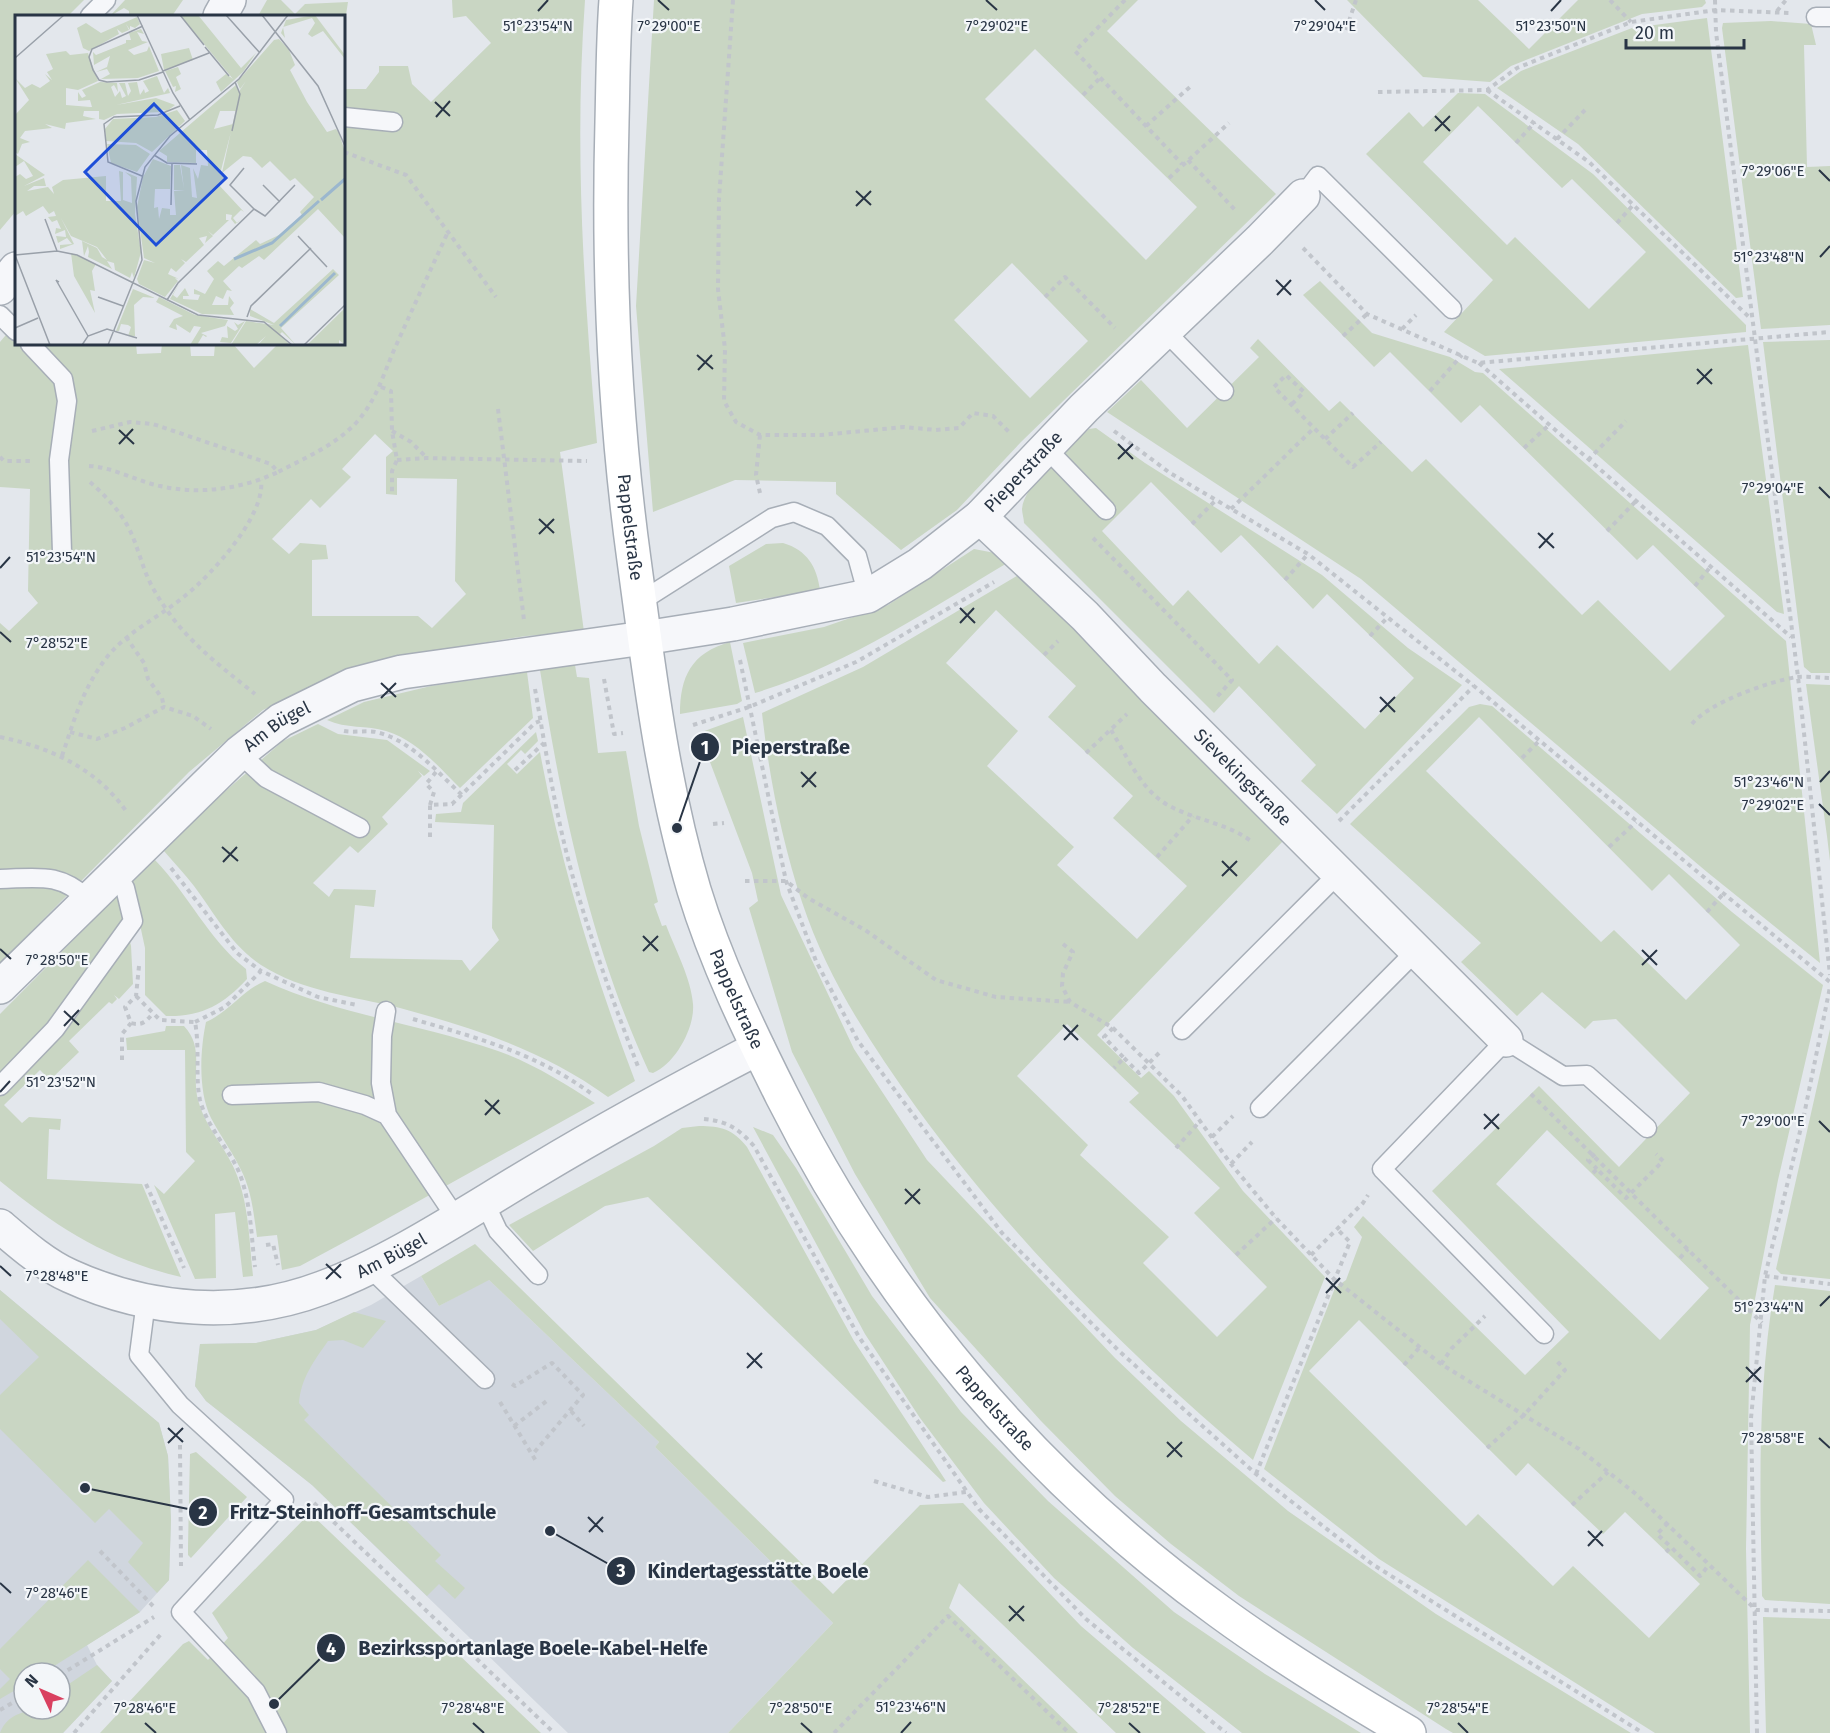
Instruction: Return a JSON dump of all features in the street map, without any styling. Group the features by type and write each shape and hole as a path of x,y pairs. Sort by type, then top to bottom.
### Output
{"street":[{"path":"221,15 229,0"},
{"name":"Pappelstraße","path":"616,0 610,193 611,292 621,461 644,639 657,729 677,828 695,893 712,943 758,1048 809,1150 871,1252 938,1342 1016,1435 1113,1527 1207,1603 1326,1684 1409,1733"},
{"name":"Pieperstraße","path":"644,639 733,624 868,596 920,564 980,517 1084,408 1278,223 1303,196"},
{"path":"0,288 15,270"},
{"name":"Sievekingstraße","path":"980,517 1085,616 1153,688 1340,872 1416,951 1498,1048"},
{"name":"Am Bügel","path":"0,987 239,753 281,720 352,686 402,672 644,639"},
{"name":"Am Bügel","path":"0,1226 68,1275 115,1293 146,1301 188,1307 259,1305 321,1289 369,1267 618,1121 758,1048"}],"lane":[{"path":"91,15 106,0"},
{"path":"345,117 393,122"},
{"path":"1303,196 1318,176 1452,309"},
{"path":"0,315 15,330"},
{"path":"1164,330 1224,391"},
{"path":"31,345 63,379 67,401 60,456 62,552"},
{"path":"1046,448 1106,510"},
{"path":"639,602 772,518 794,512 827,526 857,556 868,596"},
{"path":"239,753 266,778 360,828"},
{"path":"1182,1030 1340,872"},
{"path":"0,1086 55,1029 133,921 125,888 115,873"},
{"path":"0,879 54,877 75,887 88,899"},
{"path":"1260,1108 1416,951"},
{"path":"386,1011 382,1036 381,1083 387,1115 456,1218"},
{"path":"1544,1334 1382,1169 1498,1048 1563,1076 1587,1075 1647,1128"},
{"path":"232,1095 319,1092 365,1105 387,1115"},
{"path":"484,1201 498,1231 538,1275"},
{"path":"369,1267 486,1379"},
{"path":"146,1301 139,1355 180,1405 284,1500 181,1612 256,1692 277,1733"}],"path":[{"path":"733,0 718,199 718,288 725,349 724,401 736,422 760,435 821,435 904,427 936,430 959,428 973,413"},
{"path":"1125,0 1075,51 1182,164"},
{"path":"1346,30 1356,0"},
{"path":"1610,0 1631,22"},
{"path":"1715,0 1716,32 1791,638 1798,677 1830,975"},
{"path":"1777,11 1786,0"},
{"path":"1486,90 1517,68 1631,22 1716,10 1777,11 1823,17"},
{"path":"1083,95 1100,78"},
{"path":"1146,126 1191,86"},
{"path":"1378,92 1486,90 1535,122 1589,162 1752,320"},
{"path":"1557,139 1585,110"},
{"path":"1516,143 1535,122"},
{"path":"1169,178 1229,123"},
{"path":"345,152 406,175 496,297"},
{"path":"1188,160 1225,197"},
{"path":"1617,223 1634,204"},
{"path":"1278,223 1367,314 1478,363 1791,638"},
{"path":"278,472 271,464 187,434 130,422 87,432 60,456 78,465 93,466 160,486 217,489 261,480 278,472 321,449 351,428 369,408 381,387 391,358 448,232"},
{"path":"1045,297 1065,278 1141,353"},
{"path":"1344,336 1367,314"},
{"path":"1478,363 1830,332"},
{"path":"1430,391 1462,355"},
{"path":"1292,404 1304,392 1286,375 1274,387 1353,467 1381,442"},
{"path":"381,387 391,391 392,431 397,460 392,471 393,495"},
{"path":"1084,408 1170,473 1308,554 1474,686 1830,982"},
{"path":"1325,439 1353,413"},
{"path":"1588,460 1626,421"},
{"path":"1524,448 1549,425"},
{"path":"1231,509 1314,428"},
{"path":"392,431 411,442 426,458"},
{"path":"760,435 756,475 761,497"},
{"path":"397,460 426,458 621,461"},
{"path":"78,465 82,475 118,511 131,533 144,571 166,608 202,652 271,707 281,720"},
{"path":"62,756 86,686 108,656 126,638 193,588 233,545 254,512 262,489 261,480"},
{"path":"1192,524 1216,500"},
{"path":"1607,531 1635,502"},
{"path":"1106,510 1087,532 1232,680 1191,725"},
{"path":"1285,580 1308,554"},
{"path":"657,729 692,725 749,707 856,662 1028,562"},
{"path":"1695,586 1711,566"},
{"path":"1370,636 1387,618"},
{"path":"733,624 786,880 816,961 858,1041 959,1179 1002,1233 1186,1414 1256,1474 1372,1564 1642,1733"},
{"path":"126,638 144,663 148,679 162,698 164,707"},
{"path":"1692,724 1699,715 1730,698 1798,677 1830,678"},
{"path":"1314,846 1474,686"},
{"path":"1086,753 1153,688"},
{"path":"312,706 322,721 334,728 350,732 375,732 415,751 462,795"},
{"path":"70,732 97,739 125,728 164,707 193,716 239,753"},
{"path":"430,805 453,804 535,723 540,721"},
{"path":"1111,730 1143,784 1166,804 1193,816 1219,823 1255,845"},
{"path":"1522,758 1539,741"},
{"path":"515,770 544,742"},
{"path":"430,837 430,805 434,792 426,784 436,772"},
{"path":"1157,857 1193,816"},
{"path":"1609,847 1636,822"},
{"path":"745,881 786,880 808,898 865,930 936,980 996,997 1070,1002 1113,1028 1149,1063 1201,1120 1231,1164 1276,1218 1334,1279 1441,1364 1579,1449 1668,1523 1708,1566 1756,1610 1830,1611"},
{"path":"1707,912 1724,894"},
{"path":"1063,944 1073,952 1063,973 1062,986 1070,1002"},
{"path":"1757,1733 1751,1418 1763,1323 1766,1276 1804,1115 1830,987"},
{"path":"131,1023 125,1007 136,996 160,1020 195,1022 199,1039 200,1097 205,1116 232,1158 247,1195 259,1305"},
{"path":"131,1023 139,1025 146,1022 153,1013"},
{"path":"122,1060 122,1034 131,1023"},
{"path":"1113,1028 1104,1037 1139,1073 1182,1030"},
{"path":"1498,1048 1594,1154 1763,1323"},
{"path":"1114,1068 1124,1058"},
{"path":"1176,1148 1201,1120"},
{"path":"1594,1154 1588,1160 1595,1171 1626,1198 1663,1161 1651,1149 1647,1128"},
{"path":"1231,1164 1252,1142"},
{"path":"1311,1255 1363,1203 1382,1169"},
{"path":"146,1184 188,1278 188,1307"},
{"path":"1236,1255 1276,1218"},
{"path":"1256,1474 1350,1242 1337,1228"},
{"path":"1680,1258 1688,1249"},
{"path":"1766,1276 1830,1284"},
{"path":"1441,1364 1452,1348 1506,1296"},
{"path":"1487,1448 1524,1415 1566,1370 1550,1353 1544,1334"},
{"path":"1404,1365 1419,1348"},
{"path":"532,1455 583,1395 552,1363 515,1386 502,1374 486,1379 514,1426 532,1455 536,1461"},
{"path":"514,1426 548,1400"},
{"path":"74,1733 181,1612 180,1405"},
{"path":"571,1411 584,1426"},
{"path":"1572,1505 1608,1472"},
{"path":"874,1481 928,1497 966,1492"},
{"path":"284,1500 310,1500 554,1733"},
{"path":"1668,1523 1657,1534 1700,1576 1708,1566"},
{"path":"1666,1551 1671,1547"},
{"path":"72,1668 160,1613 100,1551"},
{"path":"834,1733 948,1616 1069,1733"}],"shaded area":[{"path":"421,1276 439,1306 488,1279 659,1442 655,1447 833,1623 728,1733 568,1733 312,1485 206,1401 195,1386 200,1344 256,1343 316,1330 371,1305"},
{"path":"0,1290 159,1423 168,1456 171,1520 169,1580 140,1612 87,1645 97,1665 112,1681 63,1733 0,1733"}],"green space":[{"path":"0,0 84,0 69,15 15,15 15,212 0,230"},
{"path":"125,0 183,0 173,15 129,15 129,11 124,8 111,15"},
{"path":"267,0 281,0 295,14 305,4 348,2 346,15 259,15"},
{"path":"452,0 585,0 580,112 582,222 597,443 560,452 584,632 526,636 400,656 345,672 263,710 189,772 0,963 0,623 9,631 38,603 28,591 30,489 0,487 0,342 15,324 15,345 136,345 137,354 161,353 162,345 190,345 191,356 214,356 215,345 234,345 254,368 277,345 345,345 345,89 366,89 379,72 379,66 408,66 412,84 431,102 491,43 466,16 453,18","holes":["375,434 393,451 386,457 386,494 397,495 397,478 457,479 455,581 466,594 432,628 418,616 312,616 312,560 328,559 326,545 300,543 289,554 272,539 311,499 320,508 351,477 342,469"]},
{"path":"654,0 1138,0 1107,31 1276,194 1021,442 957,510 901,550 836,494 836,482 735,480 653,512 636,306","holes":["1035,49 1197,207 1146,260 985,99","1012,263 1088,341 1030,398 954,320"]},
{"path":"1347,0 1478,0 1529,49 1578,0 1705,0 1706,3 1702,7 1642,14 1511,66 1490,82 1423,77"},
{"path":"1707,18 1743,297 1736,298 1578,144 1497,88 1521,71 1632,28"},
{"path":"1771,21 1811,24 1816,45 1804,45 1807,167 1830,166 1830,325 1761,329 1722,28 1723,23"},
{"path":"1458,93 1485,94 1593,174 1746,325 1746,332 1485,356 1444,332 1493,280 1366,154 1409,112 1423,127","holes":["1478,106 1562,188 1572,179 1646,252 1589,309 1515,237 1507,245 1423,162"]},
{"path":"1320,281 1372,333 1450,357 1475,372 1483,373 1786,641 1820,963 1707,872 1361,579 1107,412 1141,380 1187,428 1259,357 1250,348 1258,339 1329,411 1340,401 1412,472 1426,459 1582,615 1598,600 1670,671 1725,616 1653,545 1637,560 1480,405 1461,423 1390,352 1374,367 1303,295"},
{"path":"1830,340 1830,673 1811,673 1804,667 1763,342"},
{"path":"1748,345 1784,614 1777,612 1499,369"},
{"path":"1096,428 1145,463 1322,575 1408,648 1462,685 1337,814 1301,781 1316,765 1239,686 1214,713 1024,523 1022,509 1031,488 1039,477 1089,429","holes":["1151,482 1221,553 1241,535 1313,609 1327,594 1414,678 1365,729 1277,645 1259,664 1188,590 1173,606 1102,531"]},
{"path":"783,543 798,550 809,560 820,590 736,603 729,566 766,544"},
{"path":"974,549 995,553 1009,562 854,652 789,682 755,693 743,643 824,627 888,605"},
{"path":"1020,574 1284,840 1097,1035 1141,1078 1149,1071 1174,1096 1243,1191 1325,1277 1253,1460 1117,1337 1032,1249 953,1156 916,1107 883,1059 837,984 812,930 788,856 772,785 762,713 863,667","holes":["996,610 1076,686 1048,717 1133,796 1113,818 1187,886 1137,939 1057,865 1074,847 987,766 1018,731 946,663","1067,1024 1139,1093 1129,1102 1220,1188 1194,1213 1267,1287 1217,1337 1143,1263 1169,1237 1080,1155 1088,1145 1017,1076"]},
{"path":"730,642 742,701 737,704 680,714 682,689 690,668 706,653"},
{"path":"575,665 577,677 589,678 598,753 626,751 639,826 658,902 654,904 662,926 666,925 692,994 693,1013 687,1034 676,1054 653,1073 649,1072 628,1024 594,925 558,773 540,670"},
{"path":"527,672 533,718 460,788 417,747 397,735 379,729 342,725 327,720 364,702 431,686"},
{"path":"1806,684 1830,685 1830,861 1827,836"},
{"path":"1480,704 1492,706 1732,912 1823,985 1778,1180 1750,1325 1746,1549 1750,1733 1655,1733 1379,1559 1264,1469 1335,1288 1346,1280 1362,1237 1354,1227 1363,1216 1525,1375 1569,1332 1432,1191 1539,1086 1619,1167 1690,1093 1616,1019 1593,1021 1585,1029 1542,992 1517,1016 1461,962 1481,943 1350,824 1469,707","holes":["1479,717 1652,891 1669,874 1740,945 1686,1000 1614,930 1601,942 1426,771","1547,1130 1709,1288 1660,1340 1496,1184","1359,1320 1516,1476 1528,1463 1603,1534 1625,1512 1700,1584 1649,1638 1573,1566 1553,1586 1478,1514 1466,1526 1309,1371"]},
{"path":"743,717 781,895 854,1049 927,1160 1115,1358 1181,1421 1288,1511 1436,1614 1631,1733 1453,1733 1446,1729 1239,1596 1171,1544 1115,1496 1041,1421 930,1298 855,1174 792,1052 749,908 758,901 752,873 699,733"},
{"path":"318,724 338,734 387,740 430,771 424,776 418,771 422,776 382,817 388,824 358,853 350,846 313,883 329,897 334,889 376,890 374,907 355,905 350,958 462,960 470,971 499,940 492,928 494,825 435,822 436,814 461,812 463,803 536,732 538,741 525,754 521,750 507,764 517,774 540,752 568,878 592,960 635,1081 608,1097 559,1066 482,1033 400,1008 311,987 277,974 250,957 232,939 191,882 164,851 214,801 283,741"},
{"path":"155,860 221,945 246,969 247,979 238,988 211,1008 201,1012 166,1016 145,995 145,948 131,883"},
{"path":"119,894 131,946 133,984 119,999 114,995 117,999 112,1004 109,1002 69,1041 79,1052 50,1080 40,1070 4,1105 22,1123 29,1117 61,1119 60,1130 49,1129 47,1179 142,1184 181,1277 129,1261 84,1240 43,1214 0,1181 0,1014"},
{"path":"265,981 293,993 351,1011 440,1033 498,1051 535,1067 595,1103 300,1266 282,1270 277,1235 257,1237 246,1182 236,1159 211,1118 202,1084 202,1045 206,1022"},
{"path":"166,1026 184,1026 194,1043 198,1100 208,1125 232,1164 242,1191 253,1276 243,1277 235,1212 215,1214 216,1278 195,1279 154,1185 164,1194 195,1161 186,1152 185,1050 127,1050 126,1038 165,1031"},
{"path":"1830,1029 1830,1279 1781,1274 1776,1269"},
{"path":"699,1126 731,1132 747,1147 854,1341 946,1481 943,1482 648,1197 605,1206 533,1251 509,1225 654,1146 682,1128"},
{"path":"753,1127 773,1135 796,1168 872,1296 961,1412 1048,1501 1174,1612 1265,1674 1361,1733 1242,1733 1133,1648 1054,1578 984,1503 920,1418 865,1334"},
{"path":"475,1244 833,1594 920,1505 963,1503 1081,1626 1206,1733 1116,1733 959,1583 949,1608 1078,1733 728,1733 833,1623 655,1447 659,1442 489,1280 439,1306 421,1276"},
{"path":"1775,1285 1830,1291 1830,1604 1765,1600 1762,1596 1760,1478 1762,1401"},
{"path":"0,1290 159,1423 168,1456 171,1520 169,1580 157,1593 128,1562 143,1543 109,1509 95,1523 0,1429 0,1395 39,1357 0,1319"},
{"path":"354,1312 386,1321 363,1348 343,1340 328,1341 309,1370 302,1386 299,1403 309,1415 304,1420 441,1555 435,1561 465,1588 455,1599 439,1584 427,1596 312,1485 206,1401 195,1386 200,1344 256,1343 316,1330"},
{"path":"196,1452 247,1497 191,1558 188,1555 190,1454"},
{"path":"310,1513 541,1733 100,1733 183,1644 189,1641 208,1660 228,1638 212,1613"},
{"path":"88,1560 140,1612 62,1661 12,1661 12,1692 0,1699 0,1689 10,1679 0,1669 0,1649"},
{"path":"1763,1617 1830,1619 1830,1733 1766,1733"},
{"path":"97,1665 112,1681 63,1733 0,1733 12,1718 12,1721 72,1721 72,1682"}],"place":[{"name":"Pieperstraße","path":"677,828"},
{"name":"Fritz-Steinhoff-Gesamtschule","path":"85,1488"},
{"name":"Kindertagesstätte Boele","path":"550,1531"},
{"name":"Bezirkssportanlage Boele-Kabel-Helfe","path":"274,1704"}]}
